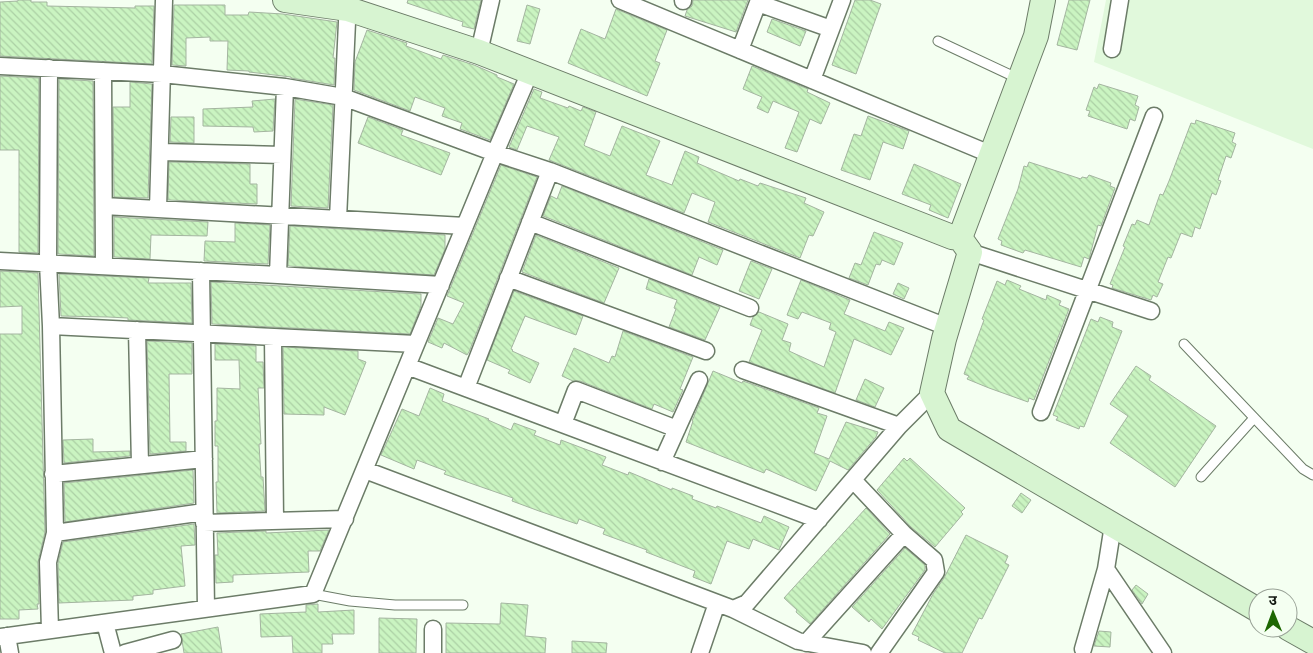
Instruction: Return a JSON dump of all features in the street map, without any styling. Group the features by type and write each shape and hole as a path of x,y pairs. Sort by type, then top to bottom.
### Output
{"street":[{"path":"158,209 164,0"},
{"path":"285,0 348,5 479,52 952,238 965,245 1151,311"},
{"path":"479,52 490,0"},
{"path":"620,0 990,154"},
{"path":"812,80 842,0"},
{"path":"733,609 747,603 899,426 932,393 965,245 990,154 1036,36 1043,0"},
{"path":"1112,49 1120,0"},
{"path":"740,50 758,1 831,29"},
{"path":"338,219 348,5"},
{"path":"0,66 162,74 285,87 343,97 495,153 550,171 947,327"},
{"path":"49,68 48,263 55,533 48,562 50,630"},
{"path":"103,71 104,266"},
{"path":"10,653 3,636 313,594 530,72"},
{"path":"278,275 285,87"},
{"path":"1041,412 1154,116"},
{"path":"160,152 282,155"},
{"path":"466,388 550,171"},
{"path":"104,206 465,226"},
{"path":"530,222 750,308"},
{"path":"0,261 441,285"},
{"path":"201,271 206,608"},
{"path":"508,278 706,351"},
{"path":"51,326 416,344"},
{"path":"137,330 140,465"},
{"path":"272,337 275,520"},
{"path":"407,366 819,520"},
{"path":"743,370 899,426"},
{"path":"662,462 699,380"},
{"path":"563,424 576,390 677,429"},
{"path":"932,393 949,429 1248,604"},
{"path":"54,474 204,459"},
{"path":"365,470 733,609 798,641 863,653"},
{"path":"853,480 904,534 934,560 936,572 879,653"},
{"path":"55,533 204,518 345,519"},
{"path":"1083,649 1106,569 1112,525"},
{"path":"806,643 904,534"},
{"path":"1106,569 1163,653"},
{"path":"700,653 716,603"},
{"path":"105,623 113,653"},
{"path":"433,629 433,653"},
{"path":"1298,634 1313,642"},
{"path":"125,653 173,640"}],"lane":[{"path":"938,41 1019,80"},
{"path":"1184,344 1303,469 1313,475"},
{"path":"1201,477 1254,418"},
{"path":"313,594 350,601 395,605 464,605"}],"shaded area":[{"path":"1106,0 1313,0 1313,149 1094,62"}],"building":[{"path":"18,0 47,2 47,6 135,8 135,6 154,6 152,64 0,56 0,2"},
{"path":"408,0 481,0 474,29 462,26 463,22 407,3"},
{"path":"693,0 748,0 736,32 685,16 687,10 692,6"},
{"path":"855,0 870,0 881,4 856,74 832,65"},
{"path":"1069,0 1090,0 1077,50 1057,45"},
{"path":"174,5 225,5 225,15 248,15 249,12 283,14 337,22 333,58 335,58 334,85 249,71 227,70 228,41 210,41 210,37 186,38 186,66 172,65"},
{"path":"527,5 540,9 530,44 517,41"},
{"path":"616,9 667,30 655,61 660,63 647,96 568,63 581,29 605,39"},
{"path":"772,19 806,31 800,46 767,32"},
{"path":"367,30 407,43 406,46 441,59 443,55 474,65 514,84 490,140 460,129 462,123 442,116 445,108 415,97 410,111 354,90 355,62"},
{"path":"752,66 808,89 807,92 830,103 821,124 810,119 797,152 785,148 799,112 773,101 768,113 757,108 762,97 743,89"},
{"path":"0,76 39,78 38,253 19,252 19,150 0,150"},
{"path":"59,79 93,81 94,256 58,254"},
{"path":"130,82 152,84 148,198 114,197 113,107 130,107"},
{"path":"1099,84 1138,96 1135,105 1139,107 1135,121 1130,119 1127,129 1088,116 1090,111 1086,110 1094,87 1097,89"},
{"path":"534,89 542,92 540,98 568,108 569,106 581,111 583,107 596,112 585,146 610,156 622,126 660,141 646,175 672,185 685,151 699,157 697,163 739,181 740,179 758,186 760,183 806,198 804,203 824,212 813,236 809,235 800,258 708,222 715,202 692,193 684,213 549,160 559,137 527,126 517,150 509,147"},
{"path":"275,99 273,131 254,132 253,127 203,126 203,109 253,107 252,101"},
{"path":"295,99 333,105 328,208 291,206"},
{"path":"868,116 909,131 903,149 883,142 870,180 841,170 854,134 861,136"},
{"path":"171,117 194,117 194,143 170,142"},
{"path":"368,117 403,130 401,135 450,153 441,175 358,143"},
{"path":"1196,120 1235,133 1232,142 1236,144 1231,158 1226,156 1218,180 1221,181 1216,195 1212,193 1200,229 1195,227 1192,237 1181,233 1171,258 1168,257 1158,282 1163,284 1157,297 1153,295 1151,300 1112,288 1113,285 1110,284 1132,224 1135,225 1137,220 1149,225 1160,194 1163,195 1169,181 1191,123 1195,124"},
{"path":"169,162 250,164 250,184 257,184 257,204 168,200"},
{"path":"1029,162 1081,179 1082,177 1087,178 1089,175 1111,183 1110,186 1115,188 1101,226 1098,225 1089,259 1084,257 1081,267 1025,250 1023,253 1001,245 1002,241 998,239 1018,189 1024,166 1027,167"},
{"path":"914,164 961,184 948,218 929,210 931,205 902,194"},
{"path":"501,165 537,177 467,355 444,343 442,348 428,342 438,318 453,324 464,303 447,296"},
{"path":"562,186 723,250 717,265 699,257 692,275 543,216 551,196 557,199"},
{"path":"114,217 208,222 207,236 151,235 150,259 114,257"},
{"path":"235,223 270,225 268,264 204,261 205,241 235,242"},
{"path":"290,226 445,235 445,249 434,275 288,266"},
{"path":"874,232 903,243 894,265 882,260 880,265 876,264 868,285 849,278 855,263 861,265"},
{"path":"536,235 619,268 604,303 522,272"},
{"path":"751,261 772,269 759,299 739,291"},
{"path":"0,271 38,273 45,532 38,562 38,609 19,610 19,619 0,619 0,334 22,334 22,306 0,307"},
{"path":"59,274 149,278 148,283 191,283 192,323 128,320 128,318 61,316"},
{"path":"649,279 720,307 705,340 669,327 676,309 674,308 677,300 646,289"},
{"path":"801,280 850,300 844,314 885,331 889,322 904,328 891,355 854,339 835,393 749,362 762,330 750,325 753,317 759,312 788,324 782,340 791,343 789,351 824,367 836,332 829,329 831,323 802,312 798,319 787,315"},
{"path":"1007,280 1021,286 1019,289 1046,300 1047,295 1061,301 1059,305 1069,309 1034,400 1029,398 1028,402 967,379 969,376 964,374 997,281 1005,285"},
{"path":"211,282 421,294 421,306 410,334 212,324"},
{"path":"898,283 909,288 904,299 893,294"},
{"path":"514,291 583,316 576,335 525,316 511,349 539,363 530,383 508,373 510,370 487,360"},
{"path":"1100,317 1113,322 1112,327 1122,331 1084,427 1080,426 1079,429 1056,420 1058,417 1053,415 1091,319 1098,322"},
{"path":"623,331 693,357 680,389 683,390 673,412 654,404 652,409 580,381 573,381 562,376 574,348 609,363 612,356 615,357"},
{"path":"147,341 192,343 192,374 169,374 170,442 186,442 186,451 150,454"},
{"path":"215,344 256,346 256,362 263,362 264,388 258,388 261,444 259,444 265,511 217,513 218,446 215,446 215,421 217,421 217,388 240,389 239,360 215,360"},
{"path":"283,347 358,351 358,359 366,362 345,415 324,407 324,415 284,414"},
{"path":"1136,366 1151,376 1149,380 1216,426 1175,487 1110,443 1128,416 1110,404"},
{"path":"713,371 742,383 743,381 819,408 817,413 827,416 814,453 829,459 846,422 878,432 876,437 848,470 830,461 816,491 766,469 764,473 686,442 692,421"},
{"path":"865,379 884,388 875,407 856,400"},
{"path":"430,388 444,394 442,401 489,419 511,430 514,423 536,431 534,435 560,445 561,440 606,457 602,465 628,475 629,472 672,490 672,488 693,496 692,499 716,508 717,506 761,523 764,516 789,527 779,550 753,539 749,549 727,541 711,584 693,577 695,571 646,552 647,550 603,534 605,529 579,519 577,524 539,511 512,501 513,498 444,474 446,471 417,460 414,469 381,455 402,409 419,416"},
{"path":"93,439 93,452 130,451 130,456 64,463 63,440"},
{"path":"904,458 907,461 910,458 965,508 961,512 963,514 935,547 911,527 877,490"},
{"path":"193,470 194,503 65,522 64,483"},
{"path":"1021,493 1031,500 1022,513 1012,506"},
{"path":"866,508 890,534 810,624 784,598"},
{"path":"194,524 195,545 181,546 185,586 153,590 153,594 133,596 133,600 59,603 58,563 63,542"},
{"path":"329,530 320,551 308,551 309,572 233,575 233,582 216,583 215,555 218,555 217,533"},
{"path":"966,535 1008,556 1005,563 1009,565 982,619 979,618 962,653 945,653 918,640 919,637 912,634"},
{"path":"905,548 925,565 925,570 882,629 871,619 869,622 852,607"},
{"path":"1136,585 1148,594 1142,604 1132,590"},
{"path":"501,603 528,605 525,636 546,638 545,653 446,653 446,623 500,624"},
{"path":"318,604 318,612 354,610 354,634 332,634 333,644 322,644 322,653 293,653 292,636 261,637 260,614 306,612 306,605"},
{"path":"379,618 417,619 416,653 379,653"},
{"path":"218,627 222,653 184,653 181,634"},
{"path":"1099,631 1111,632 1110,647 1094,646"},
{"path":"572,641 607,643 606,653 572,653"}]}
